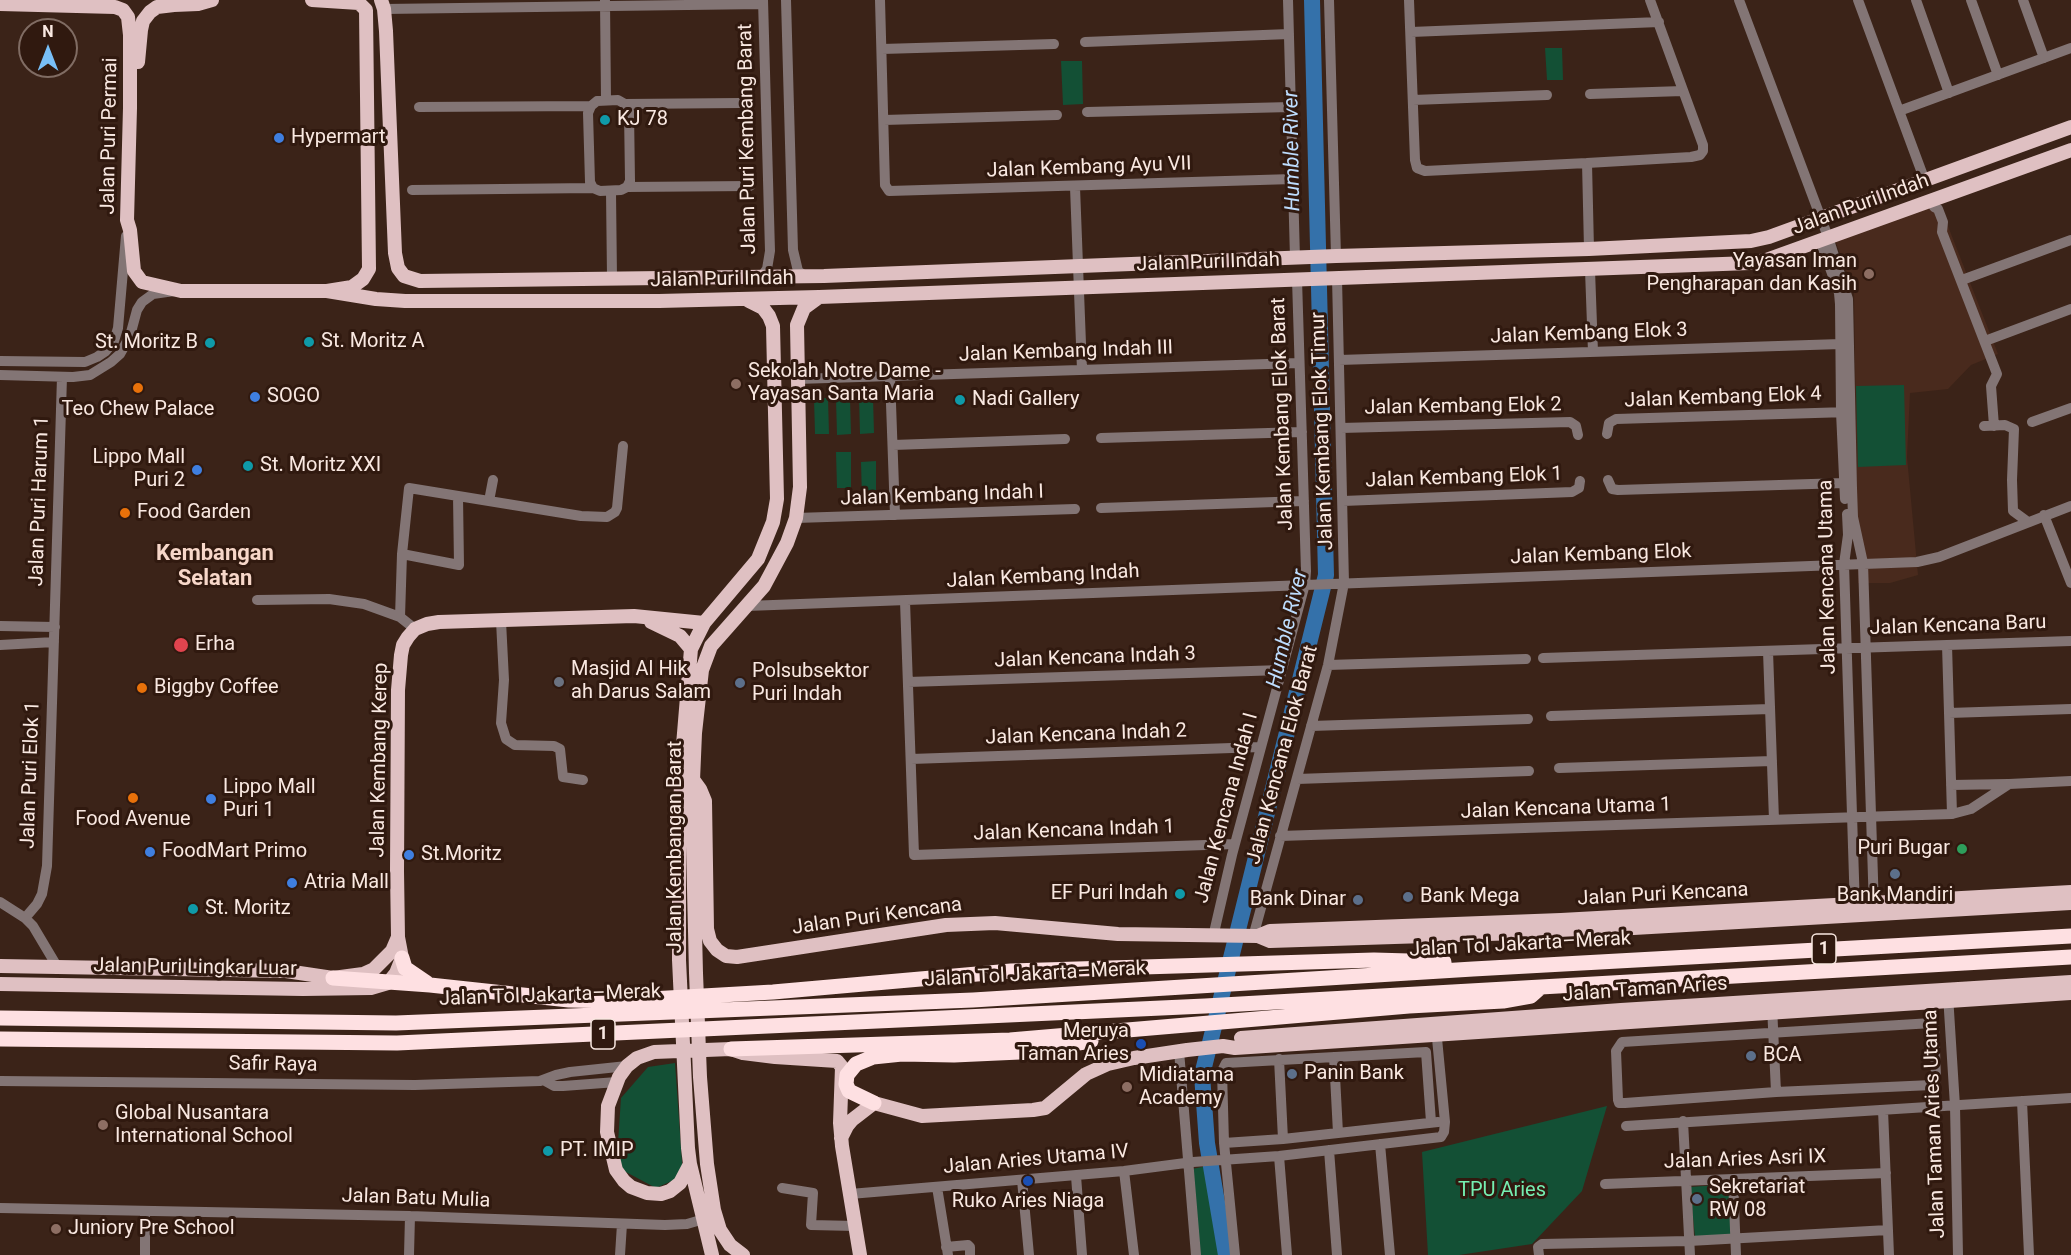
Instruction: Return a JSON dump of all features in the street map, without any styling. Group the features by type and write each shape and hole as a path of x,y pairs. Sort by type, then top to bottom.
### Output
{"highway":[{"name":"Jalan Tol Jakarta–Merak","path":"0,1018 396,1023 973,1000 1473,969 2071,936"},
{"name":"1","path":"1260,1010 1409,1006 1511,1000 1531,996 1543,986 2071,957"},
{"path":"402,958 405,968 430,985"},
{"path":"333,978 430,985 569,1000 616,1000 773,992 1011,970 1374,960 1448,962 1473,969"},
{"name":"Jalan Tol Jakarta–Merak","path":"0,1039 397,1043 1205,1006 1260,1010"},
{"path":"731,1049 1010,1040 1189,1025 1260,1010"},
{"path":"874,1103 849,1091 846,1084 848,1075 856,1064 873,1057 902,1054 954,1055 1020,1052 1081,1043 1144,1028"}],"main road":[{"path":"130,108 135,96 143,21 150,12 158,8 174,4 198,4 212,0"},
{"path":"312,0 359,3 366,10 369,269 363,279 352,287 327,291"},
{"path":"369,154 392,135 382,2"},
{"name":"Jalan Puri Permai","path":"0,4 115,6 123,10 128,17 130,108 126,220 130,230 134,270 142,282 181,291 327,291"},
{"name":"Jalan Puri Indah","path":"392,135 394,253 398,268 404,276 420,280 805,276 1589,249 1751,241 1769,237 2071,127"},
{"name":"Jalan Puri Indah","path":"327,291 405,301 744,299 1750,263 1766,260 1824,238 1933,203 2071,150"},
{"name":"Jalan Kembangan Barat","path":"743,1255 726,1240 720,1230 714,1210 707,1164 700,1077 692,778 698,700 705,658 718,635 764,586 776,566 796,518 800,500 797,326 804,308 819,297"},
{"name":"Jalan Kembangan Barat","path":"690,1164 680,978 679,825 691,649 704,623 758,559 773,522 777,499 773,326 770,316 763,308 744,299"},
{"path":"774,359 785,350 790,351 797,358"},
{"path":"777,499 780,494 789,489 794,490 800,500"},
{"path":"634,616 680,636 691,649"},
{"path":"415,629 439,622 634,616 704,623"},
{"name":"Jalan Kembang Kerep","path":"402,958 398,937 398,690 403,645 415,629"},
{"name":"Jalan Puri Kencana","path":"692,778 705,801 707,929 710,941 717,950 726,956 736,957 946,925 994,924 1118,934 1253,937 1270,931 2071,903"},
{"name":"Jalan Puri Kencana","path":"1874,909 2071,892"},
{"path":"333,978 363,974 374,969 392,951 398,937"},
{"path":"388,983 396,973 402,958"},
{"name":"Jalan Puri Lingkar Luar","path":"0,966 286,971 333,978"},
{"path":"198,971 198,988"},
{"name":"Jalan Taman Aries","path":"1948,996 2071,982"},
{"name":"Jalan Puri Lingkar Luar","path":"0,984 354,989 376,987 388,983"},
{"name":"Jalan Taman Aries","path":"874,1103 922,1116 1033,1110 1044,1108 1086,1074 1108,1064 1183,1050 1220,1046 1235,1048 1436,1029 1772,1006 1948,996 2071,993"},
{"path":"690,1164 680,1183 670,1191 661,1194 641,1191 624,1181 613,1162 607,1132 608,1106 617,1082 627,1066 637,1058 651,1052 731,1049 758,1055 830,1059 840,1062 842,1067 841,1138 860,1255"},
{"path":"841,1138 852,1120 874,1103"},
{"path":"690,1164 712,1255"}],"street":[{"path":"786,0 793,250 798,271 805,276"},
{"path":"880,0 884,120 1057,115"},
{"path":"1288,0 1293,179 1299,258"},
{"path":"1329,0 1334,256"},
{"path":"1409,0 1415,160 1420,170 1587,164 1700,155 1703,145 1650,0"},
{"path":"1739,0 1821,217 1824,238 1845,287 1841,344 1846,412"},
{"path":"1858,0 1925,181"},
{"path":"1916,0 1949,93"},
{"path":"1971,0 1998,75"},
{"path":"2023,0 2044,58"},
{"path":"382,2 605,4 763,2"},
{"name":"Jalan Puri Kembang Barat","path":"762,276 767,269 770,251 763,2"},
{"path":"605,4 606,100"},
{"path":"1411,32 1659,22"},
{"path":"1085,42 1289,34"},
{"path":"882,49 1054,44"},
{"path":"1899,111 2071,48"},
{"path":"1590,94 1683,91"},
{"path":"1413,100 1547,95"},
{"path":"593,188 590,182 588,113 597,101 618,100 625,104 741,103"},
{"path":"625,104 629,111 630,181 627,187"},
{"path":"419,107 591,106"},
{"path":"1087,112 1291,106"},
{"name":"Jalan Kembang Ayu VII","path":"884,120 887,190 892,192 1293,179"},
{"path":"1587,164 1589,249"},
{"path":"412,190 593,188 611,192 627,187 750,186"},
{"path":"1075,187 1082,370"},
{"path":"611,192 612,278"},
{"path":"1933,203 1938,209 1942,232 1997,374 1991,386 1989,426 2011,426 2014,429 2013,511 2028,522"},
{"path":"0,361 85,362 106,351 114,341 118,328 126,220"},
{"path":"1962,280 2071,240"},
{"path":"1590,270 1593,352"},
{"name":"Jalan Kembang Elok Timur","path":"1335,278 1343,501 1342,583"},
{"name":"Jalan Kembang Elok Barat","path":"1300,279 1299,363 1308,584"},
{"path":"0,375 62,377 90,375 111,362 126,345 137,310 142,302 153,294 181,291"},
{"path":"1608,480 1612,489 1618,490 1847,481 1844,303"},
{"path":"1985,341 2071,309"},
{"name":"Jalan Kembang Elok 3","path":"1339,360 1841,344"},
{"name":"Jalan Kembang Indah III","path":"797,379 1299,363"},
{"path":"890,376 895,515"},
{"name":"Jalan Puri Harum 1","path":"55,627 62,377"},
{"path":"2032,422 2071,408"},
{"name":"Jalan Kembang Elok 4","path":"1608,434 1609,423 1616,419 1846,412"},
{"name":"Jalan Kembang Elok 2","path":"1341,428 1570,422 1576,426 1578,435"},
{"path":"1101,438 1302,432"},
{"path":"893,445 1065,439"},
{"path":"400,617 402,554 409,488 581,516 607,517 617,508 623,446"},
{"path":"489,501 493,480"},
{"name":"Jalan Kembang Elok 1","path":"1343,501 1572,492 1579,488 1580,481"},
{"name":"Jalan Kencana Utama","path":"1847,481 1863,563 1874,909"},
{"name":"Jalan Kencana Utama","path":"1847,481 1848,535 1844,564 1855,910"},
{"path":"402,554 459,565 458,496"},
{"path":"1101,508 1304,501"},
{"name":"Jalan Kembang Elok","path":"1342,583 1917,562 1928,560 2071,506"},
{"name":"Jalan Kembang Indah I","path":"796,518 1075,509"},
{"path":"2044,516 2071,583"},
{"name":"Jalan Kembang Indah","path":"747,606 905,602 1342,583"},
{"name":"Jalan Kencana Elok Barat","path":"1253,937 1328,665 1342,583"},
{"name":"Jalan Kencana Indah I","path":"1217,937 1235,844 1308,584"},
{"path":"257,600 329,599 364,604 400,617 415,629"},
{"path":"905,602 911,759"},
{"path":"501,621 504,680 501,723 506,739 516,745 555,746 560,749 563,777 584,780"},
{"path":"0,626 55,627"},
{"name":"Jalan Puri Elok 1","path":"26,918 42,894 45,880 55,627"},
{"name":"Jalan Kencana Baru","path":"1543,658 2071,641"},
{"path":"0,645 54,642"},
{"path":"1947,645 1952,814"},
{"path":"1768,651 1774,819"},
{"path":"1328,665 1526,659"},
{"name":"Jalan Kencana Indah 3","path":"908,682 1282,670"},
{"path":"1551,716 1770,709"},
{"path":"1949,713 2071,709"},
{"path":"1311,726 1528,718"},
{"name":"Jalan Kencana Indah 2","path":"911,759 1261,747"},
{"name":"Jalan Kencana Indah 1","path":"911,759 914,855 1235,844"},
{"path":"1559,768 1772,761"},
{"path":"1297,779 1530,771"},
{"path":"1951,785 2071,781"},
{"name":"Jalan Kencana Utama 1","path":"1280,836 1952,814 1971,809 2008,784"},
{"path":"0,902 26,918 41,937 58,968"},
{"name":"Jalan Taman Aries Utama","path":"1948,996 1955,1106 1958,1255"},
{"path":"1772,1006 1776,1092"},
{"path":"1932,1023 1934,1026 1935,1083 1619,1103 1616,1051 1622,1042 1773,1034 1932,1023"},
{"path":"1431,1122 1432,1052 1436,1029"},
{"path":"1183,1050 1196,1255"},
{"path":"1235,1255 1222,1160 1224,1143 1222,1071 1226,1063 1432,1052"},
{"path":"1224,1143 1445,1122 1432,1052"},
{"path":"1334,1057 1338,1133"},
{"path":"1279,1059 1283,1139"},
{"name":"Safir Raya","path":"545,1081 556,1074 627,1066"},
{"name":"Safir Raya","path":"0,1081 404,1085 545,1081 554,1086 617,1082"},
{"path":"1626,1126 2071,1098"},
{"path":"2022,1101 2029,1255"},
{"path":"1883,1110 1889,1255"},
{"path":"1683,1121 1690,1255"},
{"name":"Jalan Aries Utama IV","path":"850,1194 1076,1176 1437,1138 1443,1135 1445,1122"},
{"path":"1380,1144 1390,1255"},
{"path":"1329,1150 1338,1255"},
{"path":"1279,1156 1287,1255"},
{"path":"1125,1171 1134,1255"},
{"name":"Jalan Aries Asri IX","path":"1605,1184 1886,1173"},
{"path":"1076,1176 1082,1255"},
{"path":"1733,1179 1736,1255"},
{"path":"1022,1180 1029,1255"},
{"path":"937,1187 947,1251 969,1246 970,1255"},
{"path":"782,1188 813,1193 811,1225 855,1226"},
{"name":"Jalan Batu Mulia","path":"0,1208 410,1216 622,1224 687,1224 704,1219"},
{"path":"145,1211 145,1255"},
{"path":"409,1255 410,1216"},
{"path":"621,1255 622,1224"},
{"name":"Jalan Batu Mulia","path":"687,1224 709,1236"},
{"path":"1539,1251 1542,1244 1689,1241 1888,1230"}],"shaded area":[{"path":"1935,193 1998,354 1971,365 1948,389 1910,393 1907,457 1918,575 1890,583 1858,583 1854,291 1832,232"}],"green space":[{"path":"1545,48 1562,48 1563,80 1547,80"},
{"path":"1061,61 1082,61 1083,104 1063,105"},
{"path":"1904,385 1906,465 1858,467 1856,386"},
{"path":"859,397 873,397 874,433 860,434"},
{"path":"814,398 828,398 829,434 815,434"},
{"path":"850,398 851,434 837,435 836,399"},
{"path":"836,452 851,452 851,488 837,488"},
{"path":"876,461 876,498 862,498 861,462"},
{"path":"675,1063 683,1176 656,1188 624,1171 617,1158 621,1098 648,1067"},
{"name":"TPU Aries","path":"1607,1106 1582,1191 1532,1244 1459,1255 1428,1255 1422,1152"},
{"path":"1207,1166 1222,1255 1200,1255 1192,1169"},
{"path":"1731,1184 1733,1236 1695,1237 1690,1187"}],"waterway":[{"name":"Humble River","path":"1226,1255 1207,1143 1202,1075 1326,575 1312,0"}],"place":[{"name":"KJ 78","path":"605,120"},
{"name":"Hypermart","path":"279,138"},
{"name":"Yayasan Iman Pengharapan dan Kasih","path":"1869,274"},
{"name":"St. Moritz A","path":"309,342"},
{"name":"St. Moritz B","path":"210,343"},
{"name":"Sekolah Notre Dame - Yayasan Santa Maria","path":"736,384"},
{"name":"Teo Chew Palace","path":"138,388"},
{"name":"SOGO","path":"255,397"},
{"name":"Nadi Gallery","path":"960,400"},
{"name":"St. Moritz XXI","path":"248,466"},
{"name":"Lippo Mall Puri 2","path":"197,470"},
{"name":"Food Garden","path":"125,513"},
{"name":"Erha","path":"181,645"},
{"name":"Masjid Al Hik ah Darus Salam","path":"559,682"},
{"name":"Polsubsektor Puri Indah","path":"740,683"},
{"name":"Biggby Coffee","path":"142,688"},
{"name":"Food Avenue","path":"133,798"},
{"name":"Lippo Mall Puri 1","path":"211,799"},
{"name":"Puri Bugar","path":"1962,849"},
{"name":"FoodMart Primo","path":"150,852"},
{"name":"St.Moritz","path":"409,855"},
{"name":"Bank Mandiri","path":"1895,874"},
{"name":"Atria Mall","path":"292,883"},
{"name":"EF Puri Indah","path":"1180,894"},
{"name":"Bank Mega","path":"1408,897"},
{"name":"Bank Dinar","path":"1358,900"},
{"name":"St. Moritz","path":"193,909"},
{"name":"Meruya Taman Aries","path":"1141,1044"},
{"name":"BCA","path":"1751,1056"},
{"name":"Panin Bank","path":"1292,1074"},
{"name":"Midiatama Academy","path":"1127,1087"},
{"name":"Global Nusantara International School","path":"103,1125"},
{"name":"PT. IMIP","path":"548,1151"},
{"name":"Ruko Aries Niaga","path":"1028,1181"},
{"name":"Sekretariat RW 08","path":"1697,1199"},
{"name":"Juniory Pre School","path":"56,1229"}],"district":[{"name":"Kembangan Selatan","path":"215,566"}]}
